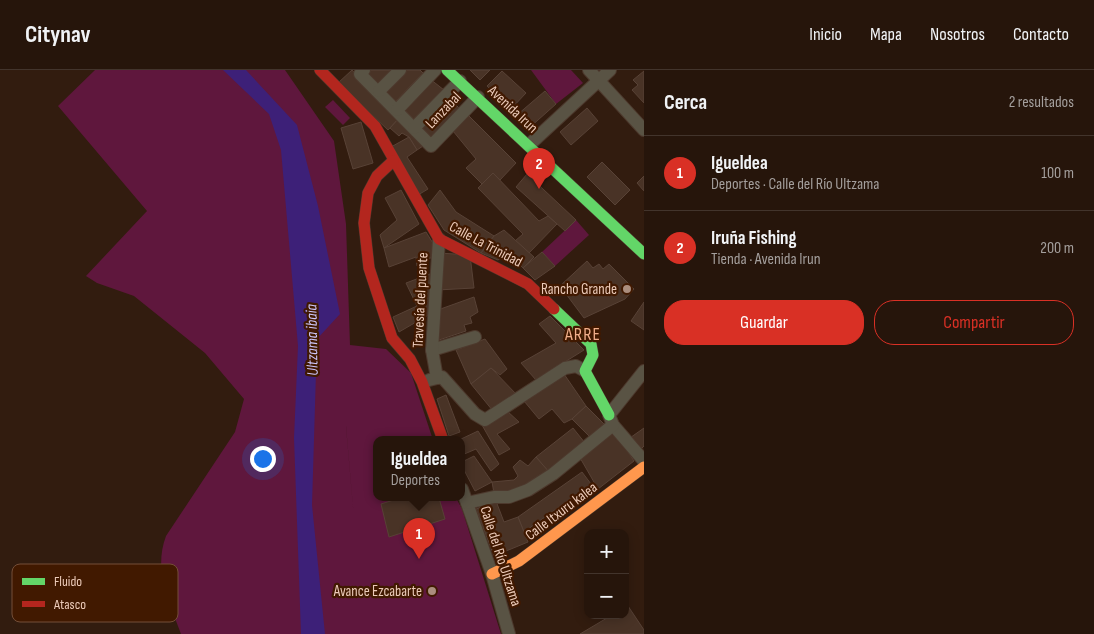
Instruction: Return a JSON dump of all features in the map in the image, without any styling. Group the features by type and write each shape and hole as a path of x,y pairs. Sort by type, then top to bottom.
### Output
{"street":[{"name":"Calle La Trinidad","path":"320,70 375,126 393,161 439,239 528,284 591,344 594,355 585,372"},
{"path":"379,91 400,70"},
{"path":"397,110 434,70"},
{"name":"Avenida Irun","path":"447,70 529,145 588,204 644,254"},
{"path":"589,70 644,130"},
{"path":"529,145 610,70"},
{"path":"362,72 414,128"},
{"name":"Lanzabal","path":"460,81 414,128 432,146 478,97"},
{"path":"393,161 377,176 368,193 364,223 369,268 392,338 410,359 422,382 442,436"},
{"name":"Travesía del puente","path":"437,378 432,350 439,239"},
{"path":"432,350 475,337"},
{"path":"422,382 442,377 475,414 485,420 565,368 576,366 585,372 611,420 644,461"},
{"path":"467,503 494,497 509,497 528,490 553,474 611,420 644,371"},
{"name":"Calle Itxuru kalea","path":"492,574 519,561 644,467"},
{"name":"Calle del Río Ultzama","path":"465,497 492,574 509,634"}],"shaded area":[{"path":"95,70 285,70 334,141 346,224 350,345 386,349 411,373 432,436 373,436 373,501 458,501 462,509 501,634 181,634 177,622 178,564 161,564 162,549 166,536 235,432 244,399 205,353 134,296 97,283 86,276 147,211 58,106"},
{"path":"531,70 571,70 583,83 556,104"},
{"path":"333,100 350,118 343,125 325,107"},
{"path":"576,220 589,235 555,266 542,252"}],"water":[{"name":"Ultzama ibaia","path":"223,70 246,70 297,125 318,206 340,314 317,339 312,505 325,634 301,634 294,438 298,346 281,150 269,114"}],"building":[{"path":"352,70 400,117 388,130 338,83"},
{"path":"368,70 393,70 378,86 366,72"},
{"path":"405,70 420,70 423,73 395,102 384,91"},
{"path":"470,70 490,70 480,80"},
{"path":"502,71 526,93 511,109 487,86"},
{"path":"644,71 644,103 632,90 638,85 633,80"},
{"path":"430,79 444,90 414,120 402,107"},
{"path":"545,91 556,104 529,128 517,115"},
{"path":"448,97 461,110 432,139 419,126"},
{"path":"587,108 598,121 571,145 560,132"},
{"path":"468,115 516,163 500,180 493,173 482,184 466,168 476,159 453,131"},
{"path":"400,117 426,144 417,150 409,137 402,133 399,136 390,128"},
{"path":"361,122 373,163 353,169 341,128"},
{"path":"409,137 417,150 407,157 428,189 418,195 391,147"},
{"path":"602,162 630,190 615,205 587,177"},
{"path":"493,173 539,221 548,216 557,224 529,253 515,241 523,234 478,188"},
{"path":"527,174 576,220 565,231 516,187"},
{"path":"644,176 644,191 637,183"},
{"path":"401,190 419,224 384,248 380,235 397,220 385,198"},
{"path":"440,190 456,212 494,236 481,253 444,230 428,205"},
{"path":"504,230 534,257 523,268 508,253 498,260 481,253 494,236"},
{"path":"426,232 439,253 417,266 416,257 389,267 384,248"},
{"path":"542,252 555,266 535,280 523,268"},
{"path":"439,253 470,255 474,288 437,290"},
{"path":"587,261 593,268 599,264 603,269 609,264 634,289 625,299 584,318 560,286"},
{"path":"438,271 437,290 429,298 435,311 399,332 393,317 417,306 406,283"},
{"path":"474,297 478,312 470,317 472,323 464,325 466,331 433,342 435,311"},
{"path":"644,302 644,330 631,321"},
{"path":"550,316 584,350 536,380 521,363 556,343 539,324"},
{"path":"485,339 507,369 500,375 491,368 471,384 456,350"},
{"path":"491,368 518,396 493,411 471,384"},
{"path":"564,374 586,406 572,419 564,423 552,409 539,419 524,401"},
{"path":"446,395 460,432 449,436 437,399"},
{"path":"586,406 606,426 592,439 572,419"},
{"path":"506,410 519,422 497,434 510,449 499,455 482,425"},
{"path":"573,428 585,443 549,472 536,457"},
{"path":"644,428 644,446 637,453 627,440"},
{"path":"478,431 499,464 491,471 476,449 465,454 465,437"},
{"path":"615,432 634,461 598,489 579,456"},
{"path":"474,456 492,482 475,491 465,472 465,460"},
{"path":"536,457 549,472 514,492 494,493 492,482 514,480 518,476 513,467 520,460 528,466"},
{"path":"582,472 591,484 524,532 518,517"},
{"path":"390,501 440,501 445,519 389,537 381,504"},
{"path":"496,501 504,522 518,517 528,542 494,556 476,509"},
{"path":"629,608 644,630 644,634 580,634 605,619 629,619"}],"traffic: fast":[{"path":"447,70 644,254"},
{"path":"554,309 591,344 593,355 585,371 609,415"}],"traffic: slow":[{"path":"492,574 519,561 644,467"}],"traffic: jam":[{"path":"320,70 375,126 439,239 528,284 554,309"},
{"path":"393,161 377,176 368,193 364,223 369,268 392,338 410,359 422,382 442,436"}],"place":[{"name":"Iruña Fishing","path":"539,189"},
{"name":"Rancho Grande","path":"627,289"},
{"name":"Igueldea","path":"419,559"},
{"name":"Avance Ezcabarte","path":"432,591"}],"district":[{"name":"ARRE","path":"583,334"}]}
